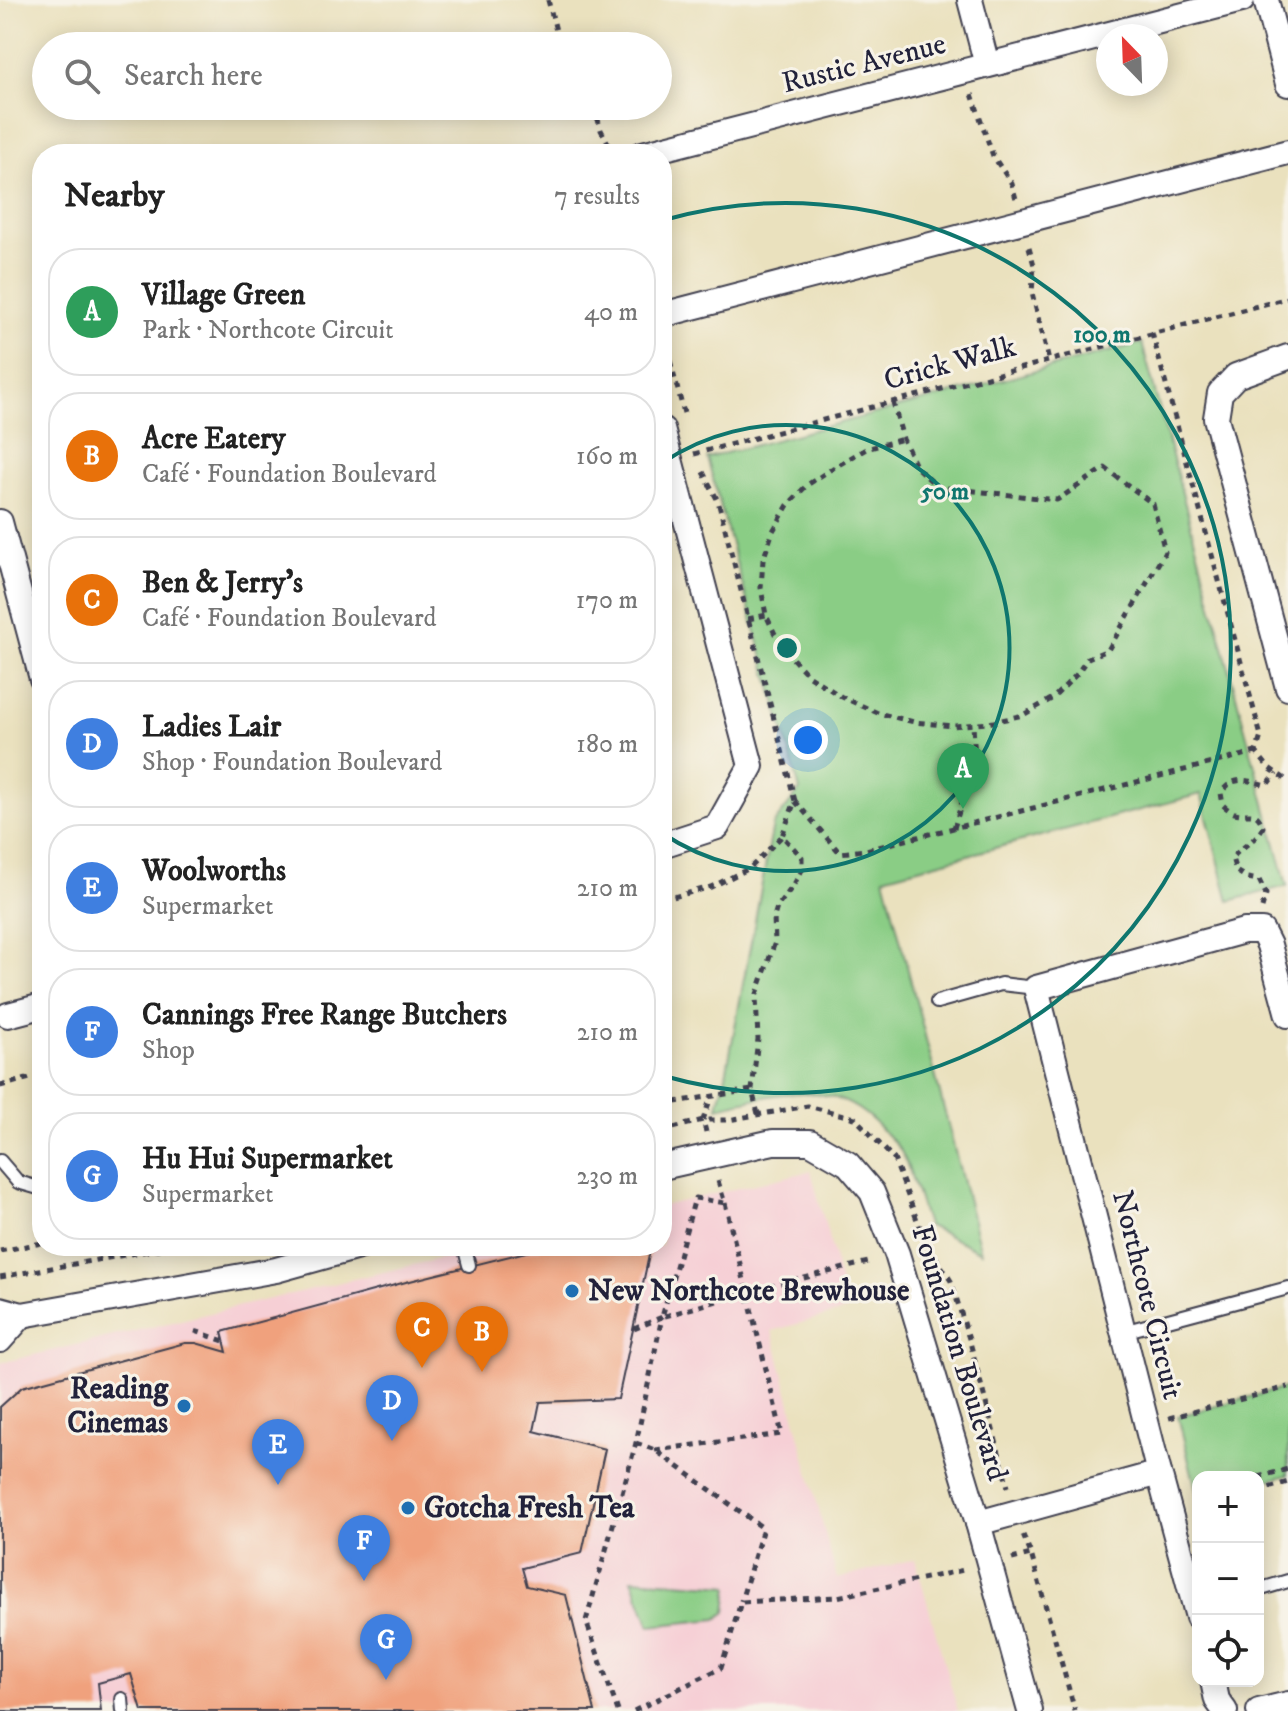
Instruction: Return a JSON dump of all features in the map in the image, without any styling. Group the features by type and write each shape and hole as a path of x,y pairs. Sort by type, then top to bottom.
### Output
{"street":[{"path":"970,0 987,65"},
{"name":"Rustic Avenue","path":"672,146 1242,0"},
{"path":"1266,0 1288,84"},
{"path":"672,312 1288,152"},
{"path":"1288,357 1236,376 1220,393 1216,418 1288,688"},
{"path":"672,469 751,766 717,827 672,842"},
{"path":"0,522 32,642"},
{"path":"1036,988 1244,931 1262,931 1269,945 1288,1015"},
{"name":"Northcote Circuit","path":"1036,988 1192,1592"},
{"path":"8,1015 32,1009"},
{"name":"Foundation Boulevard","path":"672,1165 773,1142 810,1142 848,1164 872,1192 897,1254 978,1523 1030,1711"},
{"path":"0,1340 11,1312 276,1270 322,1256"},
{"path":"978,1523 1159,1473"},
{"path":"1214,1687 1217,1700 1225,1711"},
{"path":"1259,1711 1288,1704"}],"lane":[{"path":"937,1002 1001,984 1036,988"},
{"path":"0,1161 18,1182 32,1186"},
{"path":"467,1256 469,1265"},
{"path":"1123,1332 1288,1288"},
{"path":"1264,1588 1288,1581"}],"path":[{"path":"548,0 556,32"},
{"path":"598,120 609,144"},
{"name":"Crick Walk","path":"672,460 1288,298"},
{"path":"1152,333 1261,736 1256,752"},
{"path":"893,402 903,439 917,468 938,487 1057,500 1105,468 1153,504 1165,552 1108,650 1088,658 1053,698 1023,715 989,723 953,726 914,722 878,713 842,697 809,676 789,655 766,615 761,588 763,560 773,531 788,505 807,485 866,449 903,439"},
{"path":"748,619 766,615"},
{"path":"954,828 975,760 973,725"},
{"path":"1256,752 1288,781"},
{"path":"795,801 840,853 866,850 1256,752"},
{"path":"1254,931 1266,894 1259,880 1247,878 1236,871 1232,858 1258,837 1263,827 1260,818 1251,813 1234,813 1223,805 1221,793 1228,784 1241,780 1267,785 1276,773"},
{"path":"672,897 711,887 750,868 782,836"},
{"path":"0,1086 32,1078"},
{"path":"672,1102 752,1090"},
{"path":"655,1450 782,1434 725,1203"},
{"path":"618,1711 586,1621 636,1443 662,1317 689,1221"},
{"path":"634,1329 662,1317 748,1292 897,1254 925,1241"},
{"path":"0,1251 32,1245"},
{"path":"0,1277 119,1256"},
{"path":"195,1331 224,1341"},
{"path":"1147,1425 1288,1387"},
{"path":"634,1711 721,1668 763,1528 655,1450 636,1443"},
{"path":"1264,1475 1288,1469"},
{"path":"1264,1489 1288,1482"},
{"path":"741,1602 837,1597 1031,1554"}],"shaded area":[{"path":"811,1171 848,1310 772,1331 837,1579 915,1559 958,1711 0,1711 0,1363 451,1256 672,1256 672,1204"}],"green space":[{"path":"1142,343 1287,886 1229,901 1201,794 884,877 981,1252 927,1225 899,1148 865,1114 846,1102 806,1093 763,1097 718,1107 773,825 800,790 707,458"},
{"path":"1288,1387 1288,1475 1264,1481 1264,1471 1192,1473 1178,1416"},
{"path":"632,1579 729,1586 726,1612 717,1619 650,1626"}],"building":[{"path":"510,1256 649,1256 618,1399 540,1402 534,1431 605,1449 582,1553 522,1568 527,1586 566,1595 595,1711 142,1711 131,1674 98,1683 101,1711 0,1711 0,1407 22,1387 185,1343 227,1352 222,1332"}],"place":[{"name":"Village Green","path":"963,809"},
{"name":"New Northcote Brewhouse","path":"572,1291"},
{"name":"Ben & Jerry's","path":"422,1368"},
{"name":"Acre Eatery","path":"482,1372"},
{"name":"Reading Cinemas","path":"184,1406"},
{"name":"Ladies Lair","path":"392,1441"},
{"name":"Woolworths","path":"278,1485"},
{"name":"Gotcha Fresh Tea","path":"408,1508"},
{"name":"Cannings Free Range Butchers","path":"364,1581"},
{"name":"Hu Hui Supermarket","path":"386,1680"}]}
